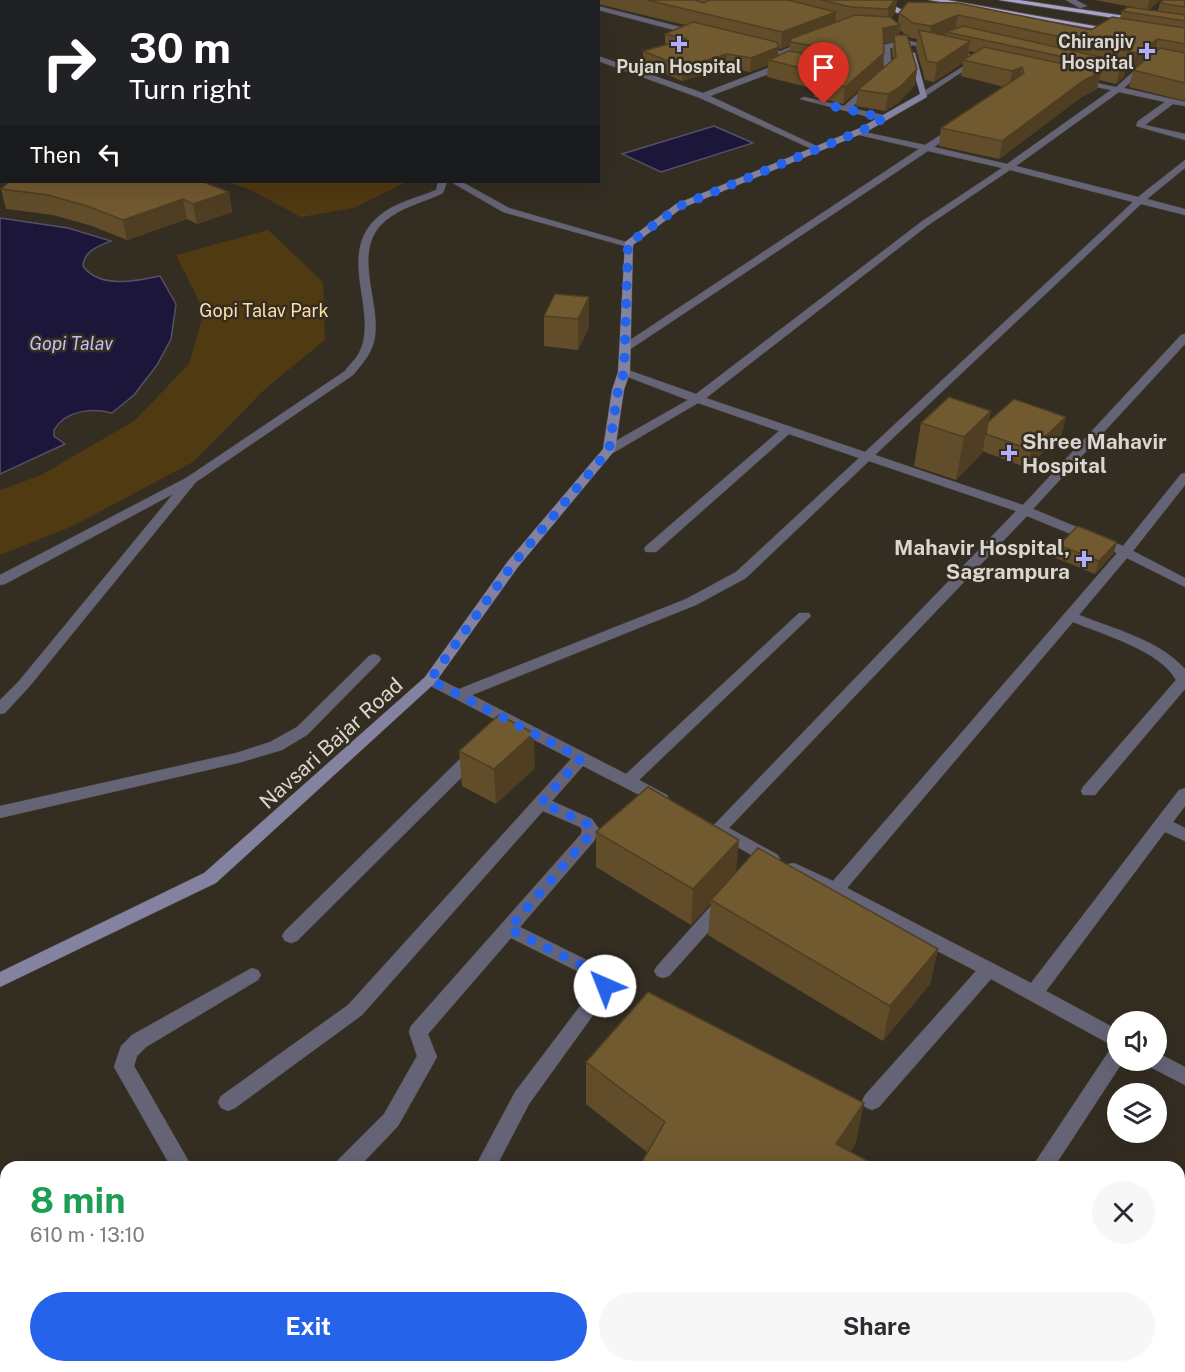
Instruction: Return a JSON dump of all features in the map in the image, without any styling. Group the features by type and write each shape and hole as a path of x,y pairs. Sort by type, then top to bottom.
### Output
{"highway":[{"path":"878,0 898,22 933,14"},
{"path":"933,0 1128,32"},
{"path":"973,0 1185,33"},
{"path":"1003,0 1185,27"},
{"path":"1044,0 1185,21"},
{"path":"961,14 1038,18"}],"main road":[{"path":"609,450 618,390 624,372 628,244 680,206 858,132 924,95 909,44 898,22 912,0"},
{"name":"Navsari Bajar Road","path":"0,980 210,878 430,680 513,564 609,450"}],"street":[{"path":"1070,0 1083,6"},
{"path":"600,9 708,36"},
{"path":"703,96 779,67 783,58 820,38"},
{"path":"930,47 947,39"},
{"path":"845,109 888,71 886,47 892,45 909,44 930,47 1001,63"},
{"path":"750,46 794,64"},
{"path":"924,95 980,58"},
{"path":"600,59 703,96 819,149"},
{"path":"609,450 697,399 924,224 1117,90 1130,74 1154,59"},
{"path":"1065,78 1185,104"},
{"path":"804,99 884,118"},
{"path":"1172,101 1140,126 1185,137"},
{"path":"625,348 962,124"},
{"path":"858,132 925,149 1009,166 1185,212"},
{"path":"458,694 691,602 741,575 1140,200 1185,163"},
{"path":"0,581 192,479 335,383 365,353 370,334 363,254 365,243 379,219 394,209 440,191 442,183"},
{"path":"458,183 506,210 628,244"},
{"path":"718,829 1025,510 1185,337"},
{"path":"624,372 865,457 1025,510 1125,552 1185,583"},
{"path":"651,549 787,430"},
{"path":"834,890 1125,552 1185,477"},
{"path":"0,709 24,684 192,479"},
{"path":"627,782 804,616"},
{"path":"1070,616 1158,654 1176,667 1183,675 1184,681 1089,791"},
{"path":"0,812 238,758 276,746 302,731 374,659"},
{"path":"430,680 458,694 505,725 581,758 678,808"},
{"path":"291,936 484,746"},
{"path":"228,1102 355,1010 581,758"},
{"path":"1034,993 1185,794"},
{"path":"351,1161 391,1120 427,1057 418,1032 588,837 591,829 586,823 541,803"},
{"path":"698,819 718,829 762,860 834,890 1034,993 1107,1034"},
{"path":"1162,824 1185,835"},
{"path":"663,971 734,891"},
{"path":"488,1161 522,1098 605,986 603,976 509,929"},
{"path":"872,1101 988,969"},
{"path":"179,1161 124,1067 128,1052 139,1041 252,975"},
{"path":"1167,1067 1185,1077"},
{"path":"1046,1161 1107,1070"}],"green space":[{"path":"229,183 404,183 354,208 301,217 249,189"},
{"name":"Gopi Talav Park","path":"268,230 323,282 325,340 266,388 193,462 73,526 0,555 0,490 41,475 134,421 189,364 204,311 176,255"}],"water":[{"path":"714,126 753,143 661,172 622,154"},
{"name":"Gopi Talav","path":"0,218 68,228 111,241 97,247 86,256 83,266 90,273 108,281 119,282 160,276 176,304 171,339 157,365 134,395 112,413 88,411 65,418 54,430 54,436 65,444 0,474"}],"building":[{"path":"647,0 694,0 704,3 709,0 788,0 836,12 782,32"},
{"path":"821,0 895,0 888,9 851,7"},
{"path":"1163,0 1185,0 1185,7 1160,3"},
{"path":"908,2 958,3 1091,30 1112,17 1185,28 1185,44 1158,39 1136,53 958,15 931,26 913,23 899,13"},
{"path":"1128,7 1185,15 1185,21 1122,11"},
{"path":"855,15 890,17 900,25 883,28 884,53 845,87 816,80 825,74 769,60 788,51 842,59 841,51 791,42 790,39"},
{"path":"693,22 777,42 779,47 751,58 727,54 683,67 643,51 687,39 665,34"},
{"path":"963,26 1127,63 1120,69 946,32"},
{"path":"919,30 970,41 937,63 927,61"},
{"path":"894,35 907,35 917,69 900,87 888,94 858,90 896,57"},
{"path":"984,47 1101,72 1083,81 1002,141 941,128 1024,73 1022,67 1012,71 963,60"},
{"path":"1160,48 1185,53 1185,83 1133,70"},
{"path":"8,183 206,183 229,192 193,204 183,199 123,220 87,206 48,195 1,189"},
{"path":"555,294 589,297 578,319 544,316"},
{"path":"949,397 991,411 964,437 921,423"},
{"path":"1014,399 1066,417 1031,450 986,434 988,422"},
{"path":"1078,526 1117,542 1099,561 1059,545"},
{"path":"499,715 534,733 494,769 459,751"},
{"path":"648,787 739,840 693,889 596,832"},
{"path":"758,848 938,949 890,1006 711,900"},
{"path":"648,992 864,1103 836,1144 868,1161 642,1161 665,1122 586,1062"}],"place":[{"name":"Pujan Hospital","path":"679,44"},
{"name":"Chiranjiv Hospital","path":"1147,51"},
{"name":"Shree Mahavir Hospital","path":"1009,453"},
{"name":"Mahavir Hospital, Sagrampura","path":"1084,559"}],"route":[{"path":"605,986 603,976 509,929 588,837 591,829 586,823 541,803 581,758 430,680 513,564 609,450 618,390 624,372 628,244 680,206 863,130 884,118 824,104"}]}
